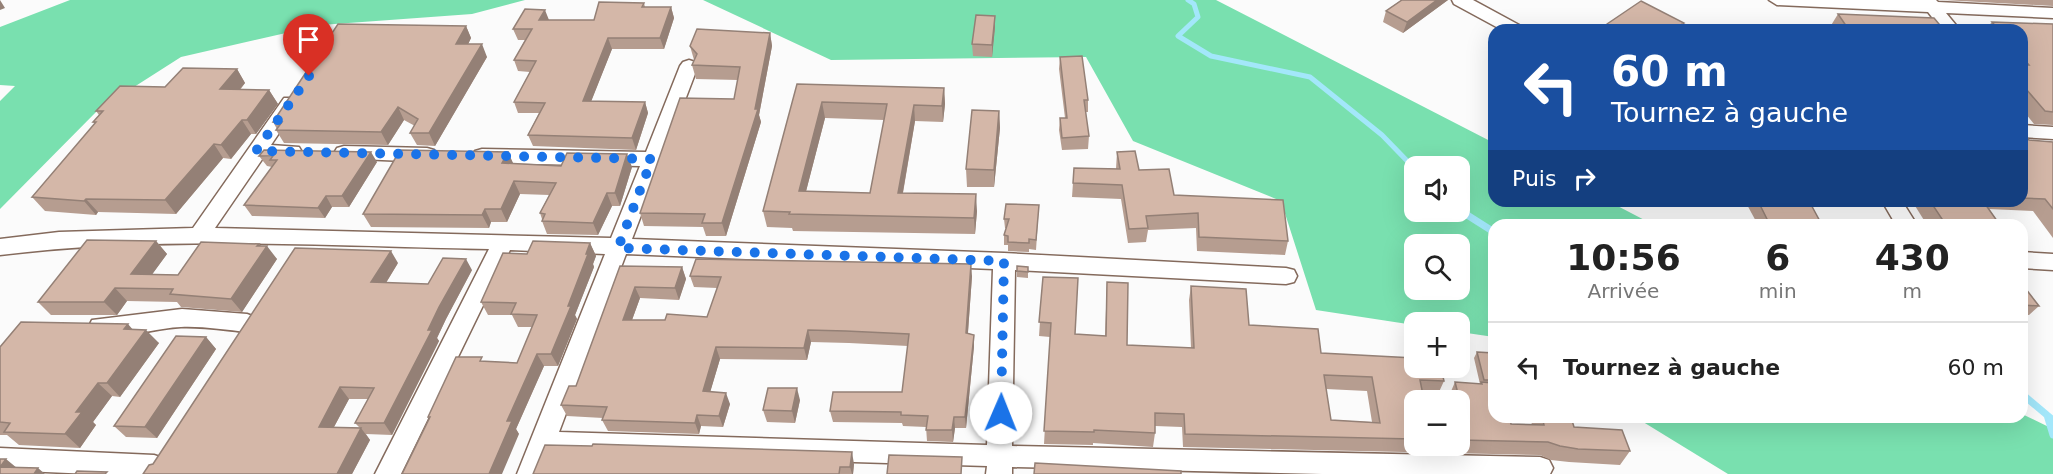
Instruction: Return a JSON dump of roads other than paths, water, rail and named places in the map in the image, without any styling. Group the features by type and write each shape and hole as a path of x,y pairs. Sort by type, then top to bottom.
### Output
{"street":[{"path":"1460,0 1504,24"},
{"path":"1777,0 1930,4 2053,13"},
{"path":"1930,4 1946,24"},
{"path":"530,474 688,66"},
{"path":"199,235 302,85"},
{"path":"2028,129 2053,133"},
{"path":"256,151 443,155"},
{"path":"466,155 652,159"},
{"path":"0,247 59,240 199,235 298,248 503,242 1004,261 1286,276"},
{"path":"388,474 503,242"},
{"path":"2028,260 2053,262"},
{"path":"1000,465 1004,261"},
{"path":"82,326 124,326 182,318 247,323"},
{"path":"542,442 1000,465 1540,468"},
{"path":"0,459 156,462"}],"waterway":[{"path":"1188,0 1194,4 1198,17 1178,36 1211,56 1310,77 1382,135 1404,158"},
{"path":"1470,217 1488,228"},
{"path":"2028,399 2053,420"},
{"path":"2047,415 2053,435"}]}
